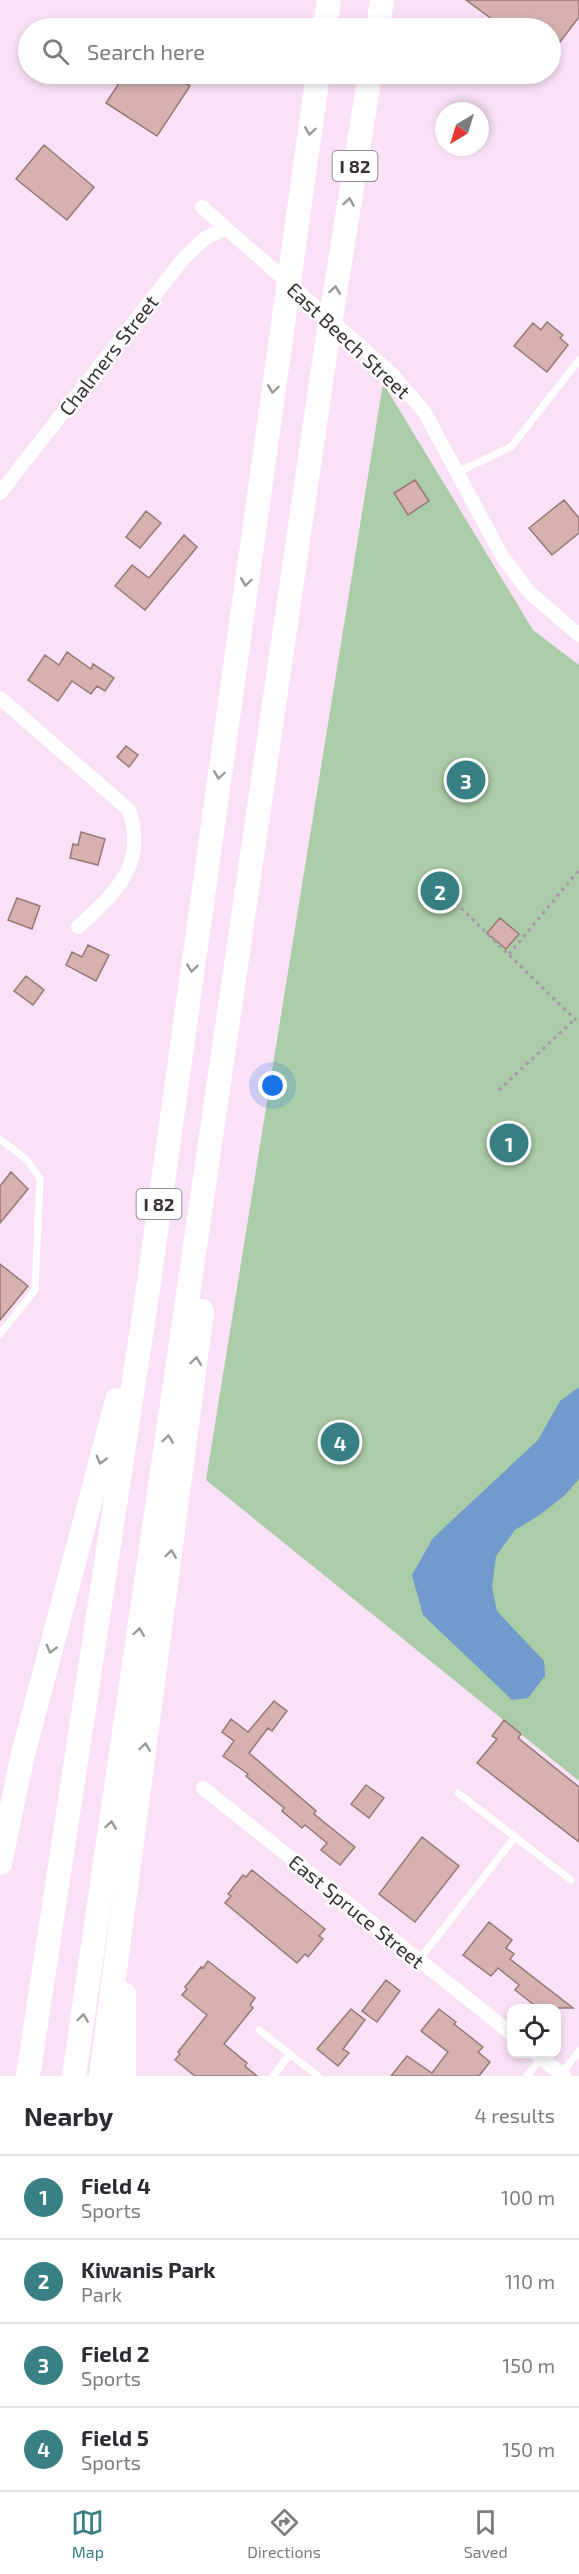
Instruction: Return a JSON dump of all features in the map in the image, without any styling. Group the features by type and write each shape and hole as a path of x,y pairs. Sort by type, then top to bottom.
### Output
{"highway":[{"path":"326,18 329,0"},
{"path":"379,18 382,0"},
{"name":"I 82","path":"28,2076 148,1282 317,84"},
{"name":"I 82","path":"74,2076 324,362 368,84"},
{"path":"101,2076 198,1346 233,989"},
{"path":"0,1863 23,1754 148,1282"},
{"path":"0,1804 23,1754"},
{"path":"123,1911 124,2076"}],"street":[{"name":"East Beech Street","path":"202,207 393,375 424,413 513,573 528,591 579,635"},
{"name":"Chalmers Street","path":"0,493 184,258 205,238 226,228"},
{"path":"0,698 129,810 135,841 129,868 115,892 78,927"},
{"name":"East Spruce Street","path":"203,1788 507,2030"},
{"path":"541,2058 562,2075"}],"lane":[{"path":"458,472 511,447 579,360"},
{"path":"0,1139 27,1160 40,1179 35,1290 0,1334"},
{"path":"458,1792 571,1880"},
{"path":"419,1960 515,1837"},
{"path":"259,2030 318,2076"},
{"path":"562,2075 579,2051"},
{"path":"273,2076 290,2054"},
{"path":"526,2076 537,2058"}],"path":[{"path":"509,955 579,870"},
{"path":"429,877 579,1023"},
{"path":"499,1090 575,1019"}],"green space":[{"path":"383,383 533,630 579,665 579,1781 206,1480"}],"water":[{"path":"579,1387 579,1479 565,1495 541,1514 515,1530 496,1556 492,1587 497,1611 544,1661 545,1676 528,1698 512,1700 423,1615 412,1575 433,1538 538,1440 560,1401"}],"building":[{"path":"466,0 579,0 579,17 561,41 561,18 490,18"},
{"path":"118,84 187,84 190,86 157,136 106,103"},
{"path":"44,145 94,187 67,220 16,179"},
{"path":"547,322 563,335 560,338 568,345 547,372 514,346 533,323 541,330"},
{"path":"415,480 429,501 408,515 394,493"},
{"path":"564,500 579,518 579,533 552,555 529,528"},
{"path":"146,511 161,523 140,548 126,537"},
{"path":"184,535 197,547 145,610 115,586 132,565 149,578"},
{"path":"67,652 91,669 93,664 114,678 105,691 97,686 91,694 72,681 58,701 28,680 45,655 59,665"},
{"path":"126,746 138,755 129,767 117,757"},
{"path":"81,832 105,839 98,865 70,858 73,844 78,845"},
{"path":"17,898 40,906 32,929 8,920"},
{"path":"500,918 519,934 506,949 487,933"},
{"path":"88,945 109,955 96,981 66,965 72,952 82,957"},
{"path":"26,976 44,990 33,1005 14,991"},
{"path":"11,1172 28,1189 0,1223 0,1186"},
{"path":"0,1264 28,1286 0,1320"},
{"path":"274,1701 287,1711 272,1731 268,1728 249,1753 316,1811 314,1814 355,1847 340,1865 321,1850 327,1843 305,1825 302,1828 282,1811 284,1808 246,1776 248,1774 223,1756 234,1741 222,1732 231,1719 248,1732"},
{"path":"504,1720 521,1734 518,1738 579,1787 579,1842 477,1763 497,1739 492,1736"},
{"path":"366,1785 384,1798 369,1818 351,1804"},
{"path":"422,1837 459,1866 415,1922 379,1894"},
{"path":"252,1870 325,1929 319,1936 323,1939 308,1957 305,1954 297,1963 225,1903 231,1896 228,1894 243,1875 246,1877"},
{"path":"489,1922 512,1940 506,1948 514,1954 510,1959 573,2008 561,2008 561,2004 533,2004 515,1990 519,1985 498,1968 491,1976 463,1955"},
{"path":"208,1961 255,1998 250,2005 253,2008 224,2044 247,2063 245,2066 257,2076 195,2076 175,2060 180,2054 178,2052 207,2015 182,1995 187,1989 185,1987"},
{"path":"386,1980 400,1991 377,2022 362,2011"},
{"path":"351,2009 365,2020 343,2049 349,2053 338,2066 317,2049"},
{"path":"439,2009 483,2047 478,2052 490,2062 479,2076 391,2076 407,2056 432,2073 448,2052 421,2031"}],"place":[{"name":"Field 2","path":"466,780"},
{"name":"Kiwanis Park","path":"440,891"},
{"name":"Field 4","path":"509,1143"},
{"name":"Field 5","path":"340,1442"}]}
